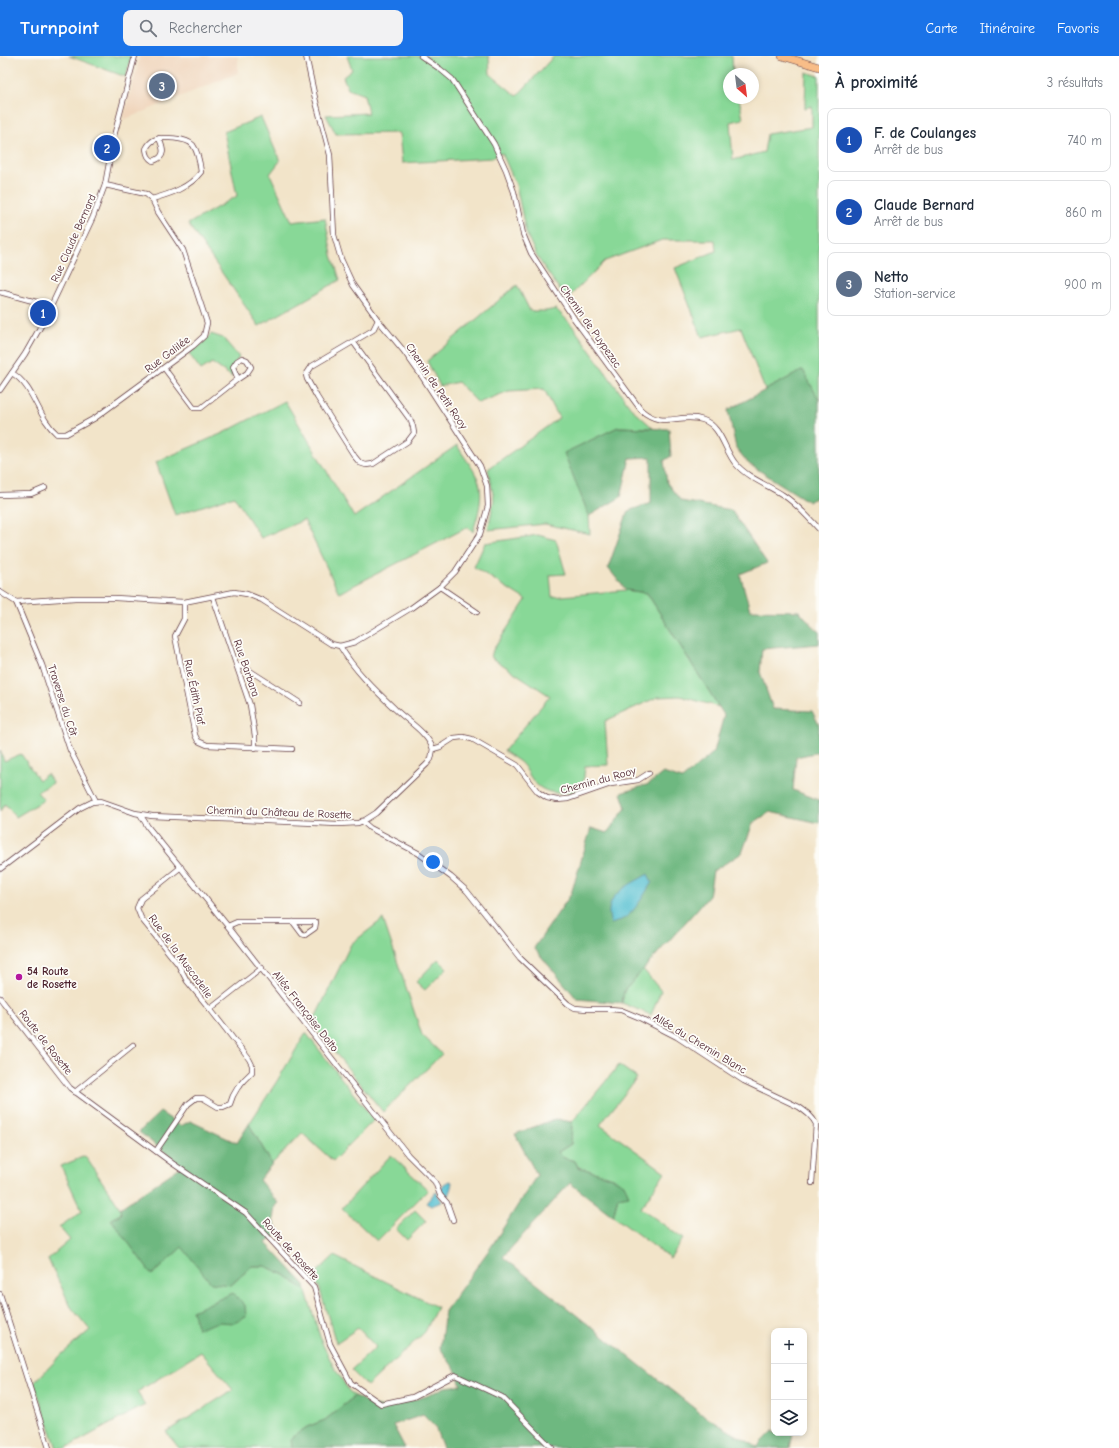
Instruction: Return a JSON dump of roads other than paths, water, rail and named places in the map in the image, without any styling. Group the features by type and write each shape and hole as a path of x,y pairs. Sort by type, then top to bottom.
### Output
{"main road":[{"path":"782,56 819,67"}],"street":[{"name":"Rue Claude Bernard","path":"0,390 25,354 51,306 93,217 105,185 114,136 135,56"},
{"name":"Chemin de Petit Rooy","path":"306,56 330,155 334,235 341,259 353,285 423,378 480,466 487,486 488,506 480,534 455,572 440,587 411,608 355,642 340,646"},
{"name":"Chemin de Puypezac","path":"421,56 440,68 452,79 494,144 511,184 523,234 531,252 575,320 641,410 648,416 654,418 669,420 690,418 703,420 714,427 722,437 736,463 746,473 786,497 819,529"},
{"path":"105,185 146,194 152,199 179,190 195,180 201,172 193,145 178,139 159,138 152,140 146,149 148,157 153,161 161,158 163,154 163,148 159,138"},
{"name":"Rue Galilée","path":"12,373 19,377 26,385 49,427 57,434 66,434 95,418 164,368 204,336 207,323 183,250 158,212 152,199"},
{"path":"0,292 51,306"},
{"path":"354,343 396,399 414,427 414,433 408,440 373,464 366,465 360,463 355,457 306,375 312,366 354,343 373,330 378,320"},
{"path":"164,368 194,408 201,408 238,379 247,374 251,367 248,360 242,358 237,361 233,367 238,379"},
{"path":"0,495 31,494 45,488"},
{"path":"440,587 477,612"},
{"path":"0,592 16,602 99,598 184,602 234,592 247,594 262,600 331,644 340,646 359,673 427,738 433,749"},
{"name":"Rue Barbara","path":"213,597 250,705 255,736 255,748"},
{"name":"Traverse du Côt","path":"16,602 42,665 70,750 96,801"},
{"name":"Rue Édith Piaf","path":"184,602 184,619 174,636 195,735 198,741 207,746 292,749"},
{"path":"236,665 247,669 300,703"},
{"name":"Chemin du Rooy","path":"433,749 440,747 454,738 463,737 472,739 517,765 538,792 547,798 557,800 568,799 611,784 638,780 649,773"},
{"name":"Chemin du Château de Rosette","path":"96,801 102,800 140,814 152,816 352,824 362,821 376,813 427,764 433,754 433,749"},
{"path":"0,869 80,808 96,801"},
{"name":"Allée Françoise Dolto","path":"140,814 148,827 262,968 408,1155 435,1182 440,1195 447,1204 453,1220"},
{"name":"Allée du Chemin Blanc","path":"362,821 375,831 418,853 451,877 467,891 520,958 568,1004 575,1008 621,1010 638,1017 677,1037 744,1081 807,1112 816,1124 812,1183"},
{"name":"Rue de la Muscadelle","path":"181,867 141,899 138,904 138,911 178,964 187,981 210,1010 262,968"},
{"path":"228,926 236,922 293,922 316,922 315,928 305,935 302,934 293,922"},
{"name":"Route de Rosette","path":"0,998 70,1088 156,1151 246,1213 314,1287 330,1344 351,1383 381,1404 413,1397 455,1375 502,1397 552,1448"},
{"path":"156,1151 188,1104 196,1098 203,1098 218,1107 224,1107 230,1104 232,1097 252,1072 252,1065 249,1059 210,1010"},
{"path":"75,1092 133,1045"},
{"path":"0,1294 49,1448"}],"water":[{"path":"648,874 652,882 640,902 625,918 611,924 609,914 613,899 625,887"},
{"path":"449,1181 452,1182 452,1184 446,1198 441,1189 444,1184"},
{"path":"436,1191 442,1202 431,1206 426,1203"}],"place":[{"name":"Netto","path":"162,86"},
{"name":"Claude Bernard","path":"107,148"},
{"name":"F. de Coulanges","path":"43,313"},
{"name":"54 Route de Rosette","path":"19,977"}]}
